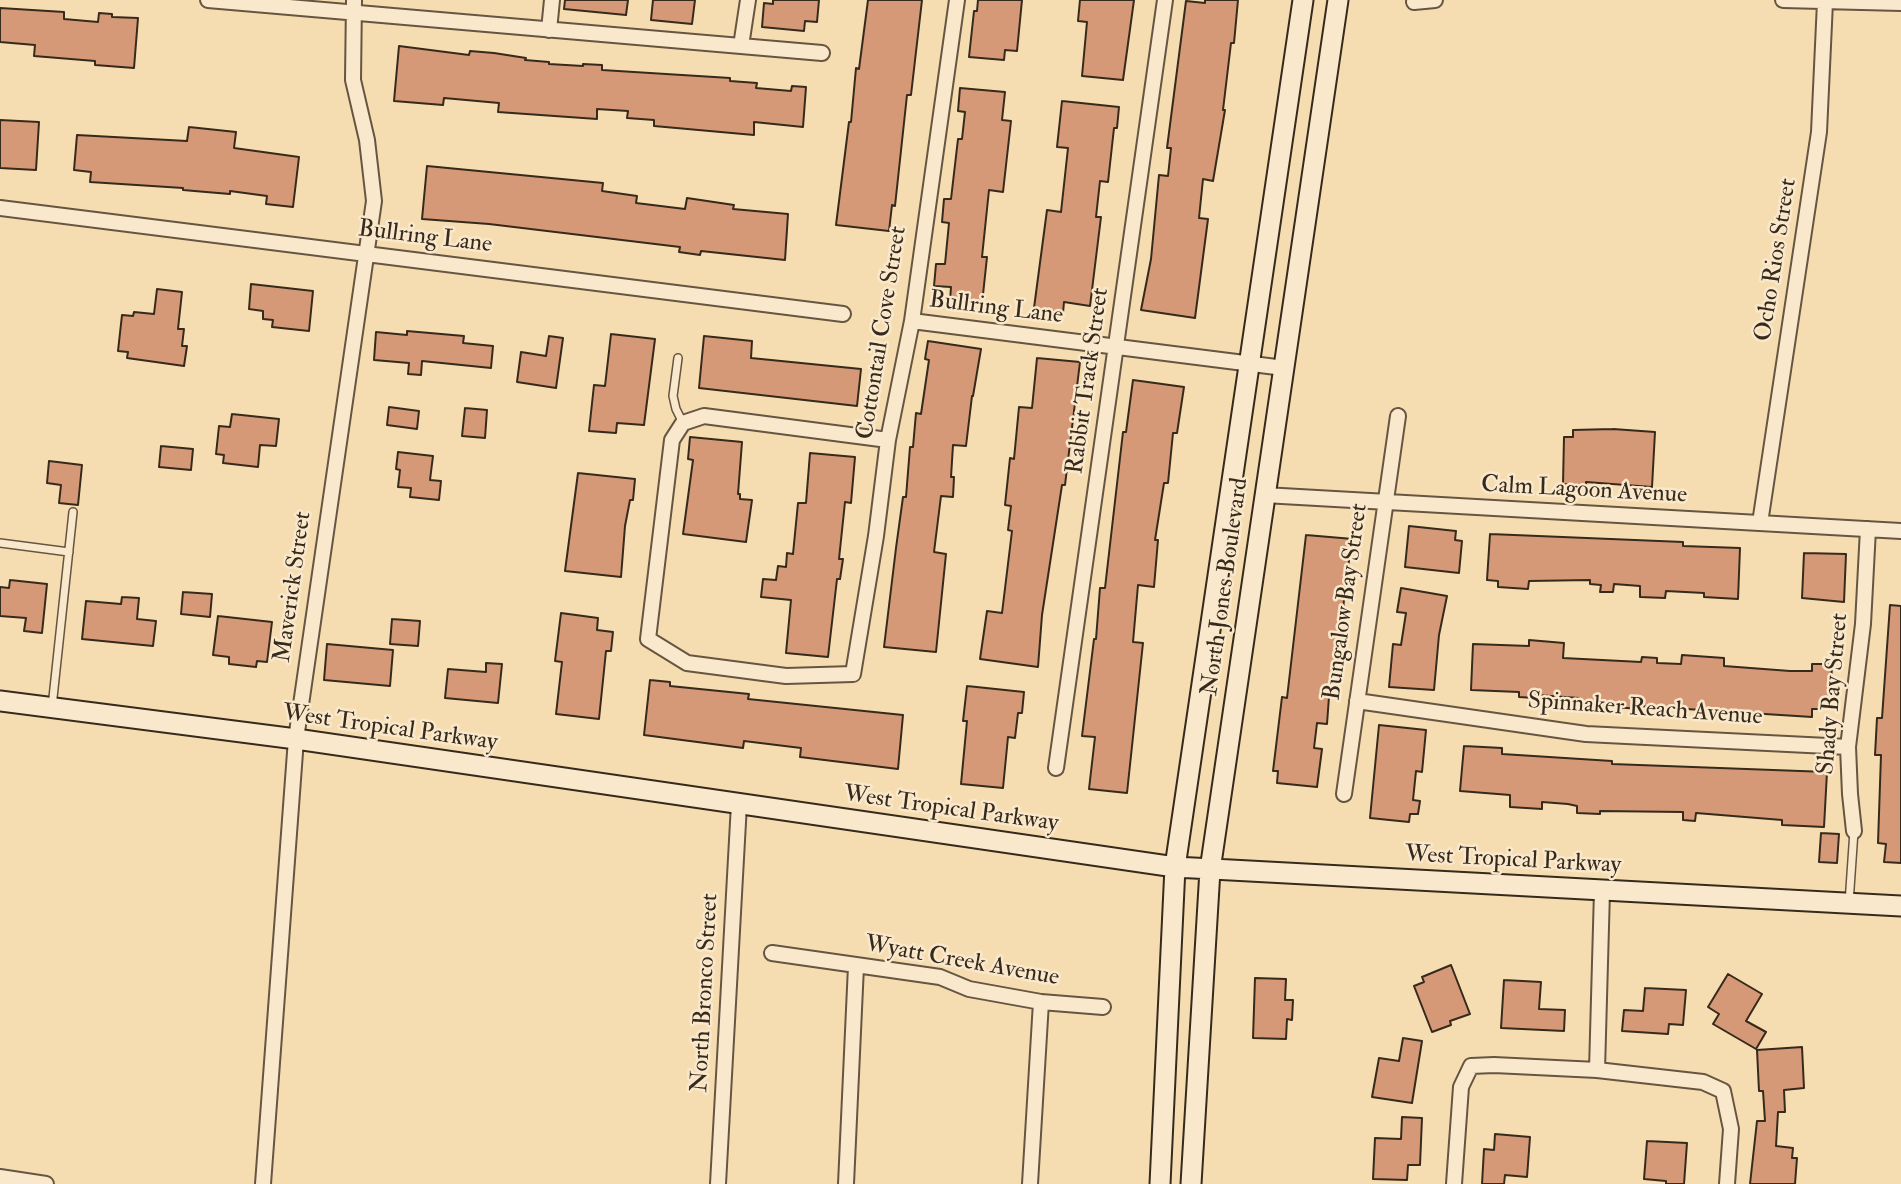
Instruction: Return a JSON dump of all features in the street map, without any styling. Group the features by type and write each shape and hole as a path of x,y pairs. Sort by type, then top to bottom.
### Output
{"main road":[{"name":"North Jones Boulevard","path":"1160,1184 1175,867 1303,0"},
{"name":"North Jones Boulevard","path":"1191,1184 1210,870 1338,0"},
{"name":"West Tropical Parkway","path":"0,701 296,739 1175,867 1901,906"}],"street":[{"path":"208,0 353,7 549,30 822,53"},
{"path":"549,30 552,0"},
{"path":"741,46 748,0"},
{"name":"Cottontail Cove Street","path":"683,423 672,440 648,639 687,663 786,676 853,674 876,536 888,440 912,321 957,0"},
{"name":"Rabbit Track Street","path":"1056,768 1165,0"},
{"path":"1414,2 1435,0"},
{"path":"1783,0 1901,3"},
{"name":"Ocho Rios Street","path":"1760,523 1819,132 1825,2"},
{"name":"Maverick Street","path":"263,1184 296,739 374,201 367,140 353,80 353,7"},
{"name":"Bullring Lane","path":"0,208 844,314"},
{"name":"Bullring Lane","path":"912,321 1284,368"},
{"path":"683,423 704,416 888,440"},
{"name":"Bungalow Bay Street","path":"1344,794 1398,416"},
{"name":"Calm Lagoon Avenue","path":"1264,495 1901,531"},
{"name":"Shady Bay Street","path":"1854,831 1848,747 1863,624 1868,529"},
{"name":"Spinnaker Reach Avenue","path":"1357,701 1586,734 1848,747"},
{"name":"North Bronco Street","path":"718,1184 739,804"},
{"path":"1597,1070 1602,891"},
{"name":"Wyatt Creek Avenue","path":"772,953 940,976 969,989 1041,1002 1103,1007"},
{"path":"846,1184 856,966"},
{"path":"1030,1184 1041,1002"},
{"path":"1454,1184 1461,1087 1471,1066 1597,1070 1703,1082 1723,1091 1731,1129 1727,1184"},
{"path":"0,1177 46,1184"}],"lane":[{"path":"678,358 673,396 683,423"},
{"path":"52,708 73,512"},
{"path":"0,543 69,552"},
{"name":"Shady Bay Street","path":"1849,903 1854,831"}],"building":[{"path":"565,0 628,0 626,15 564,9"},
{"path":"653,0 695,0 692,24 651,20"},
{"path":"773,0 819,0 817,22 805,21 804,31 762,27 764,3 773,4"},
{"path":"868,0 922,0 911,95 907,95 895,206 892,205 889,231 836,225 856,68 859,69"},
{"path":"978,0 1022,0 1017,51 1005,50 1004,60 969,57 974,11 977,11"},
{"path":"1080,0 1134,0 1123,80 1082,76 1087,22 1078,21"},
{"path":"1205,0 1238,0 1225,110 1213,181 1203,179 1199,218 1208,219 1195,318 1141,310 1151,259 1159,175 1168,176 1171,148 1167,148 1186,1 1205,3"},
{"path":"0,8 64,12 64,19 98,22 99,13 112,14 112,17 138,18 134,68 95,65 95,61 34,56 35,45 0,42"},
{"path":"399,46 469,55 470,51 494,53 549,64 602,65 602,70 730,78 730,81 757,83 756,88 791,91 792,86 806,87 803,127 754,122 754,135 654,126 654,120 627,118 628,111 597,109 597,119 498,112 499,103 444,98 443,105 394,101"},
{"path":"960,88 1005,92 1002,120 1011,121 1003,192 989,190 982,257 987,257 982,304 950,301 951,287 934,286 936,264 945,264 949,223 942,222 944,199 951,199 958,139 962,139 965,112 958,111"},
{"path":"1062,101 1119,107 1108,182 1100,181 1096,217 1101,217 1090,306 1064,302 1063,313 1034,308 1047,210 1061,212 1068,148 1057,147"},
{"path":"0,120 39,122 36,170 0,168"},
{"path":"189,127 236,132 234,148 299,157 293,207 266,204 267,196 230,191 230,194 90,182 91,172 74,170 77,135 187,141"},
{"path":"427,166 603,183 602,191 637,196 636,203 685,209 687,198 734,205 733,209 788,214 785,260 701,251 700,255 679,252 680,247 489,224 422,219"},
{"path":"251,284 313,291 309,331 272,327 273,320 263,319 263,311 249,309"},
{"path":"157,289 182,292 178,329 184,329 182,346 187,346 184,366 127,358 128,352 118,351 122,315 133,316 134,312 154,314"},
{"path":"407,331 464,336 463,343 493,346 491,368 422,361 421,375 408,374 409,363 374,360 376,332 407,335"},
{"path":"611,334 655,339 644,425 617,423 616,433 589,431 594,385 605,386"},
{"path":"549,336 563,338 556,388 517,382 521,352 546,356"},
{"path":"704,336 752,341 751,358 861,369 857,406 699,388"},
{"path":"928,341 981,349 966,446 953,445 953,497 941,496 934,552 946,554 936,652 884,647 903,497 906,497 910,447 913,447 916,413 921,414 929,360 925,359"},
{"path":"1037,358 1080,362 1065,485 1062,485 1042,615 1038,667 980,659 987,611 1002,613 1012,531 1008,530 1011,506 1005,505 1010,458 1014,459 1019,407 1032,408"},
{"path":"1133,380 1184,387 1177,433 1173,433 1168,483 1164,483 1155,540 1158,540 1154,587 1138,585 1133,642 1143,643 1127,793 1089,789 1095,737 1082,736 1096,639 1100,588 1105,588 1123,432 1126,432"},
{"path":"389,407 419,411 417,429 387,425"},
{"path":"465,408 487,410 485,438 462,436"},
{"path":"232,414 279,419 276,446 260,445 258,467 223,463 224,455 216,454 219,426 230,427"},
{"path":"1573,430 1655,432 1652,487 1586,482 1586,485 1563,484 1564,437 1573,437"},
{"path":"690,437 742,442 738,494 740,499 752,500 746,542 683,534 693,460 688,459"},
{"path":"161,446 193,449 191,470 159,467"},
{"path":"398,452 433,456 430,480 441,481 439,500 410,497 411,488 398,487"},
{"path":"810,453 855,457 851,503 845,502 839,559 843,559 840,579 837,579 828,657 786,653 791,600 761,597 763,579 776,580 778,566 786,567 787,553 793,554 798,503 806,503"},
{"path":"49,461 82,465 78,505 59,503 61,485 47,483"},
{"path":"578,473 635,479 633,500 630,500 625,526 621,577 565,571"},
{"path":"1409,526 1456,531 1455,540 1462,541 1459,573 1405,567"},
{"path":"1490,534 1683,542 1683,546 1740,548 1738,599 1704,597 1704,593 1666,591 1665,598 1640,597 1640,586 1614,584 1613,592 1600,592 1601,585 1590,584 1590,580 1529,581 1528,589 1498,587 1498,581 1487,580"},
{"path":"1306,535 1353,539 1342,622 1339,622 1333,684 1330,683 1327,724 1317,723 1314,748 1322,749 1317,787 1277,783 1278,771 1273,771 1282,697 1287,698"},
{"path":"1804,553 1846,554 1844,602 1802,598"},
{"path":"10,580 47,584 42,633 24,631 26,618 0,616 0,587 9,588"},
{"path":"1401,588 1447,596 1439,635 1434,690 1389,687 1393,644 1401,645 1406,613 1397,612"},
{"path":"183,592 212,594 210,617 181,614"},
{"path":"122,597 139,598 137,619 156,621 153,646 82,639 86,601 121,604"},
{"path":"1890,605 1901,606 1901,863 1884,862 1886,844 1878,843 1881,755 1875,755 1877,718 1882,718"},
{"path":"561,613 598,618 597,630 613,632 611,651 606,651 599,719 556,714 562,662 555,661"},
{"path":"218,616 272,622 267,662 257,661 256,667 229,664 229,657 213,655"},
{"path":"392,619 420,621 418,646 390,644"},
{"path":"1529,640 1564,643 1563,658 1641,662 1642,657 1657,658 1657,663 1681,664 1682,655 1724,658 1724,666 1790,671 1812,671 1812,664 1832,664 1830,709 1812,709 1812,717 1639,706 1639,709 1579,704 1579,698 1536,695 1535,698 1519,697 1519,692 1471,690 1473,644 1529,646"},
{"path":"327,644 393,650 390,686 324,680"},
{"path":"486,663 502,664 498,703 445,698 448,669 486,672"},
{"path":"650,680 670,682 670,686 749,694 748,699 903,715 898,769 800,757 801,748 744,741 743,748 644,735"},
{"path":"967,686 1024,692 1015,738 1008,737 1003,788 961,784 967,721 963,721"},
{"path":"1379,725 1426,730 1422,772 1416,771 1413,800 1420,801 1418,814 1410,814 1409,822 1370,818"},
{"path":"1464,746 1502,748 1502,754 1612,761 1612,764 1827,772 1824,827 1782,825 1782,820 1696,813 1695,821 1683,820 1683,812 1577,813 1577,806 1542,802 1542,809 1510,807 1510,795 1460,791"},
{"path":"1821,833 1839,834 1837,863 1819,862"},
{"path":"1451,965 1470,1014 1450,1021 1451,1025 1432,1032 1414,986 1424,982 1422,977"},
{"path":"1728,974 1762,994 1746,1021 1766,1032 1756,1049 1713,1024 1719,1014 1708,1007"},
{"path":"1255,978 1286,979 1285,1000 1293,1000 1292,1020 1287,1019 1286,1039 1253,1038"},
{"path":"1504,980 1541,982 1539,1009 1565,1010 1564,1031 1501,1028"},
{"path":"1645,988 1686,990 1683,1025 1669,1024 1668,1034 1622,1031 1624,1010 1643,1011"},
{"path":"1403,1038 1422,1041 1412,1103 1372,1097 1379,1058 1399,1061"},
{"path":"1802,1047 1804,1088 1784,1090 1785,1112 1778,1112 1776,1146 1793,1148 1792,1158 1797,1158 1795,1184 1750,1184 1757,1121 1765,1121 1763,1091 1759,1091 1757,1050"},
{"path":"1402,1117 1422,1118 1420,1165 1408,1165 1407,1180 1373,1179 1375,1138 1401,1139"},
{"path":"1495,1134 1530,1137 1527,1177 1505,1175 1504,1184 1482,1184 1484,1149 1494,1150"},
{"path":"1647,1141 1687,1143 1684,1184 1666,1184 1666,1181 1644,1179"}]}
